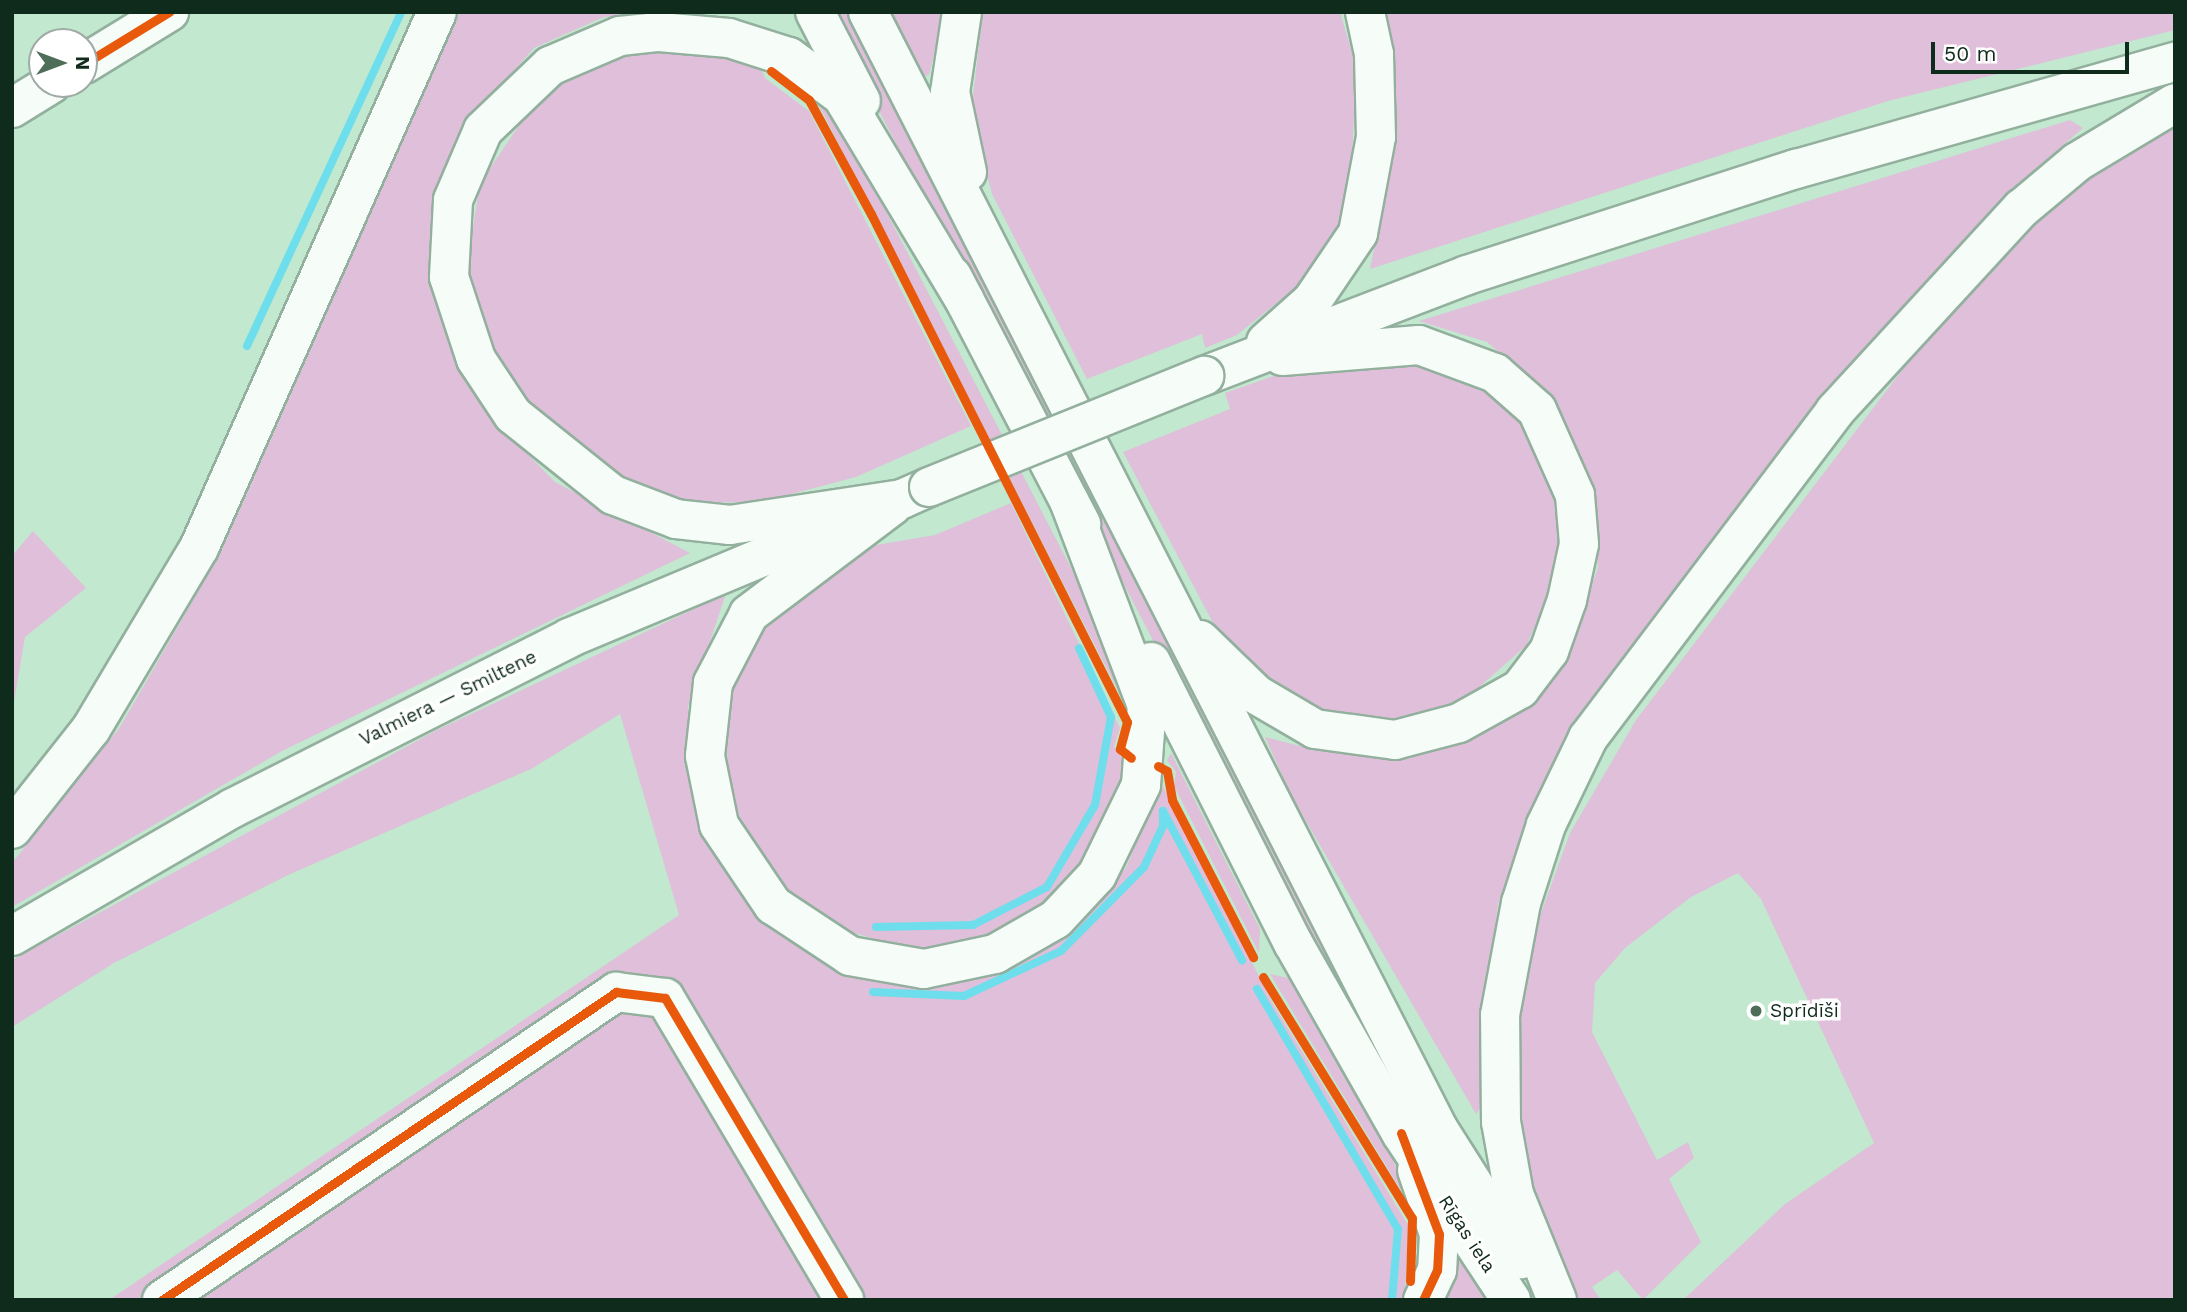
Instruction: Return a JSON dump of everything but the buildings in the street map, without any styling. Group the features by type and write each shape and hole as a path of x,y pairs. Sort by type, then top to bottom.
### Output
{"main road":[{"path":"98,55 169,12"},
{"path":"12,829 91,729 199,548 437,12"},
{"path":"815,12 1069,501 1293,943 1401,1133 1439,1234 1437,1270 1423,1300"},
{"path":"868,12 977,219 1439,1130 1551,1300"},
{"path":"962,12 950,92 977,219"},
{"path":"1249,357 1312,301 1358,233 1376,137 1374,54 1365,12"},
{"path":"964,299 842,96 789,57 729,38 640,33 592,44 550,66 494,116 458,183 447,257 461,327 513,415 580,475 646,510 704,524 761,522 915,493 1249,357 1466,275 1796,169 2175,62"},
{"path":"12,108 28,98"},
{"path":"1557,1300 1514,1194 1501,1122 1500,1015 1521,903 1546,825 1588,738 1835,411 1993,239 2077,162 2175,103"},
{"path":"1181,622 1279,710 1340,736 1395,740 1459,723 1520,689 1549,651 1567,600 1578,544 1574,495 1537,410 1496,373 1419,345 1249,357"},
{"path":"915,493 749,614 713,683 705,756 719,825 773,905 850,956 925,969 995,954 1056,919 1097,875 1141,785 1147,706 1069,501"},
{"name":"Valmiera — Smiltene","path":"12,936 244,802 544,650 915,493"},
{"path":"162,1300 616,992 665,998 844,1300"},
{"name":"Rīgas iela","path":"1401,1133 1511,1300"}],"shaded area":[{"path":"460,12 674,12 604,17 534,48 468,123 433,208 436,305 484,410 555,482 690,553 282,751 12,907 12,863 120,727 221,552"},
{"path":"828,12 854,12 1423,1139 1266,859"},
{"path":"889,12 944,12 929,75 920,77"},
{"path":"983,12 1340,12 1356,66 1352,160 1340,234 1315,272 1237,335 1205,348 1202,334 1087,379 992,194 971,112"},
{"path":"1385,12 2175,12 2175,30 1888,101 1370,269 1394,154 1394,51"},
{"path":"637,48 704,48 759,63 765,78 809,111 971,426 856,477 761,502 682,503 620,476 539,417 494,350 467,266 480,183 537,99 579,71"},
{"path":"812,92 835,113 1110,643 1132,718"},
{"path":"2070,120 2083,128 2010,191 1898,319 1563,753 1498,904 1481,1044 1481,1107 1476,1114 1292,797 1265,737 1319,751 1402,757 1479,732 1558,671 1598,568 1594,487 1556,401 1487,342 1419,321"},
{"path":"2175,120 2175,1300 1683,1300 1785,1204 1874,1143 1761,899 1738,873 1691,897 1625,948 1595,983 1592,1032 1657,1160 1688,1142 1694,1158 1669,1179 1701,1242 1643,1300 1617,1270 1592,1287 1601,1300 1572,1300 1518,1148 1518,1040 1529,946 1570,833 1636,720 1963,290 2096,160"},
{"path":"1416,357 1507,403 1547,462 1562,517 1552,589 1526,646 1461,703 1374,723 1315,710 1261,677 1212,621 1123,452 1230,409 1225,393 1319,360"},
{"path":"1011,503 1120,728 1114,747 1128,765 1099,853 1022,926 977,941 910,949 840,929 806,908 758,860 729,792 725,709 747,649 798,593 870,546 935,535"},
{"path":"33,531 86,588 25,637 12,714 12,556"},
{"path":"726,594 688,706 693,797 722,868 779,935 859,976 1076,925 1126,868 1161,782 1272,1002 1408,1225 1405,1300 109,1300 679,915 620,714 533,768 288,875 114,963 12,1027 12,960 437,730"},
{"path":"1171,753 1260,929 1259,953 1174,786 1176,772 1167,760"},
{"path":"1270,974 1288,978 1393,1160 1414,1212"},
{"path":"1457,1251 1494,1300 1450,1300 1443,1289"}],"waterway":[{"path":"247,346 401,12"},
{"path":"876,927 973,925 1047,887 1095,805 1111,717 1079,648"},
{"path":"873,992 964,996 1061,951 1144,867 1163,826 1163,811 1242,960"},
{"path":"1257,989 1398,1229 1392,1300"}],"cycle path":[{"path":"98,55 169,12"},
{"path":"771,71 809,100 871,214 1127,722 1120,749 1131,758"},
{"path":"1158,766 1167,771 1172,800 1253,957"},
{"path":"1263,977 1412,1218 1410,1281"},
{"path":"162,1300 616,992 665,998 844,1300"},
{"path":"1401,1133 1439,1234 1437,1270 1423,1300"}],"place":[{"name":"Sprīdīši","path":"1756,1011"}]}
